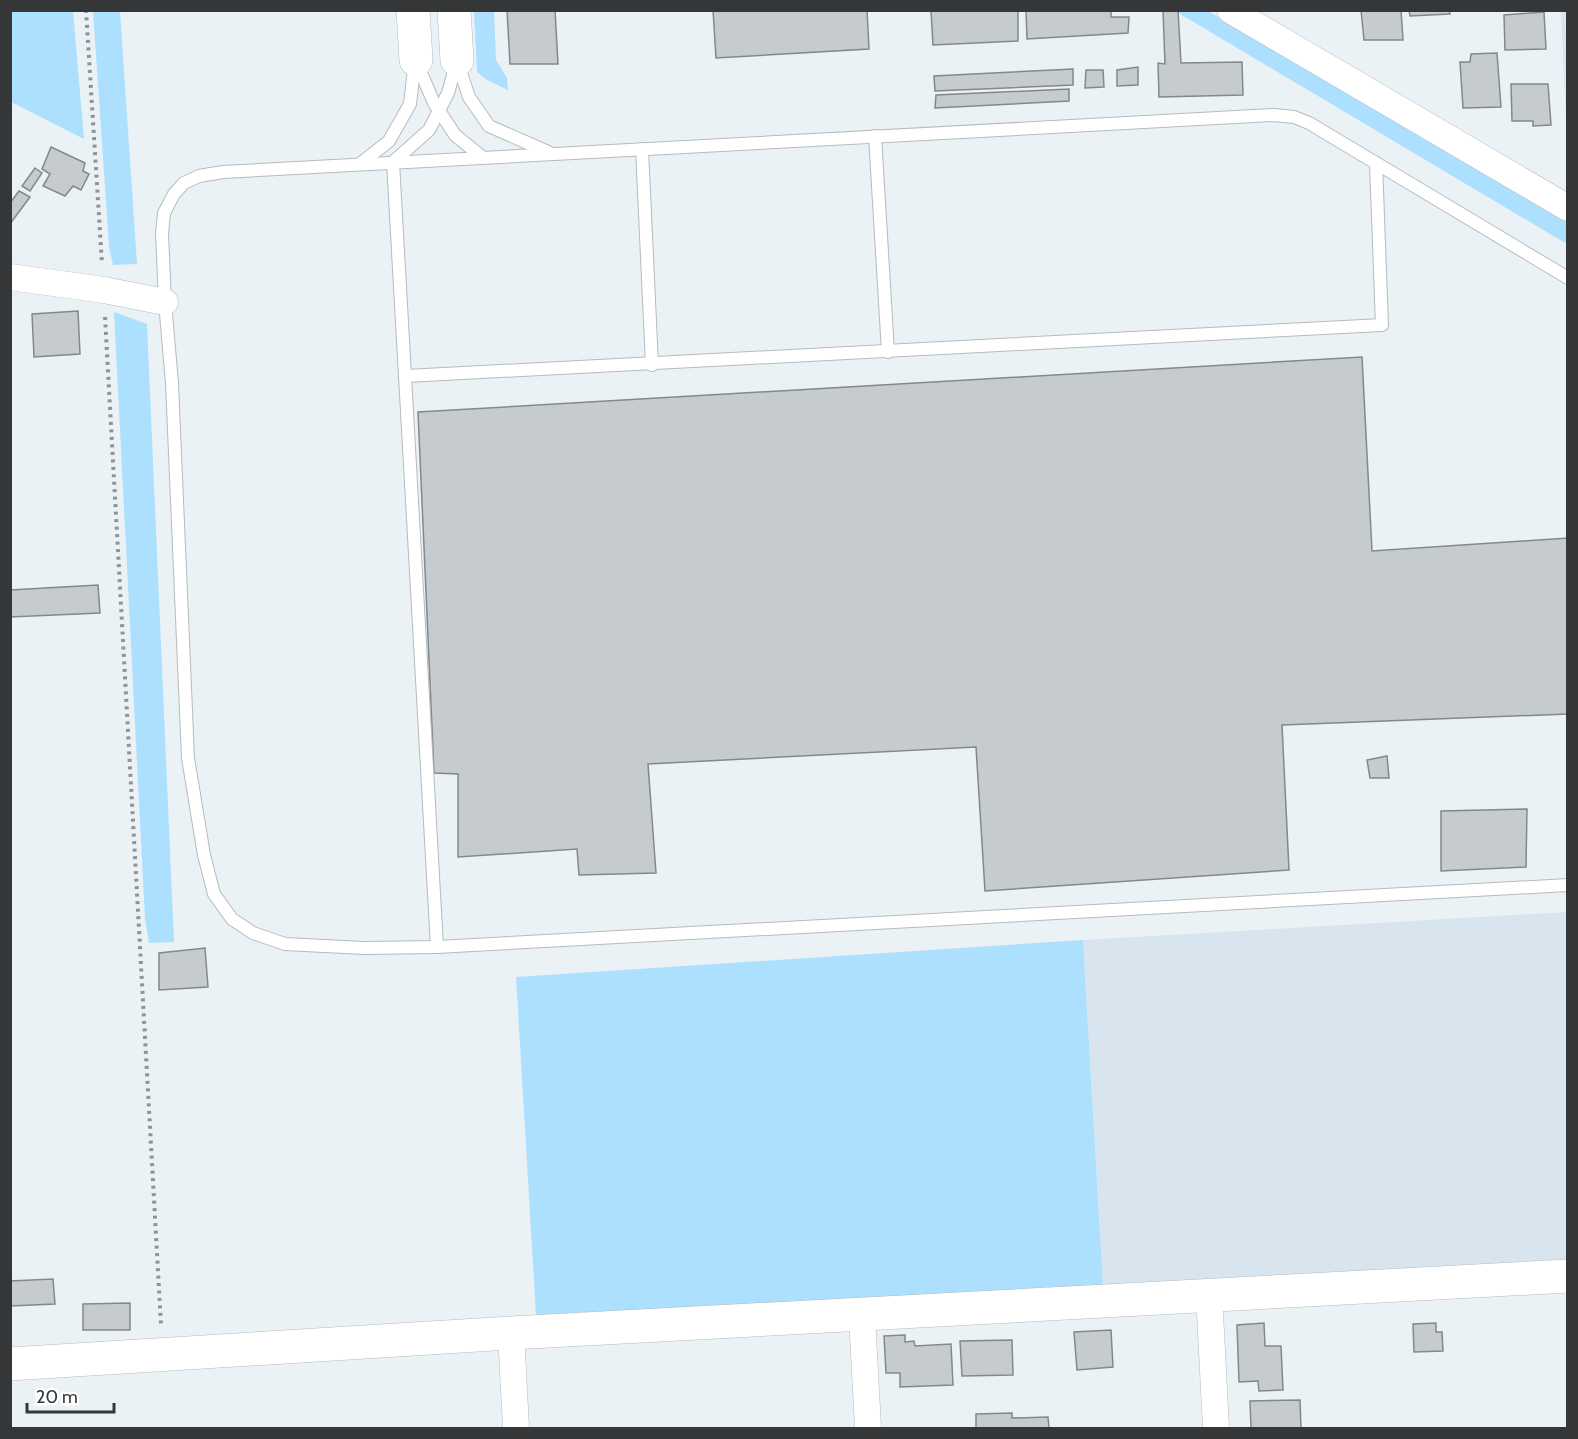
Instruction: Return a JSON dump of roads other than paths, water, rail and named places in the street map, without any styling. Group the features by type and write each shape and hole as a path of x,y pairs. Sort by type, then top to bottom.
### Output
{"street":[{"path":"413,10 416,60"},
{"path":"454,10 457,60"},
{"path":"1230,10 1568,208"},
{"path":"10,277 104,290 165,302"},
{"path":"10,1364 511,1333 862,1316 1209,1294 1568,1276"},
{"path":"1209,1294 1216,1428"},
{"path":"862,1316 868,1428"},
{"path":"511,1333 516,1428"}],"lane":[{"path":"416,60 439,110 455,135 482,157"},
{"path":"360,164 389,141 410,104 416,60"},
{"path":"393,162 429,130 448,93 457,60"},
{"path":"457,60 469,97 489,126 551,153"},
{"path":"1568,278 1310,123 1294,117 1274,115 223,172 200,176 184,183 174,194 164,213 162,234 172,383 189,758 204,855 214,894 232,920 253,933 285,944 364,948 437,947 1568,885"},
{"path":"875,136 888,352"},
{"path":"642,148 652,365"},
{"path":"393,162 437,947"},
{"path":"406,376 652,365 1382,325 1376,163"}]}
